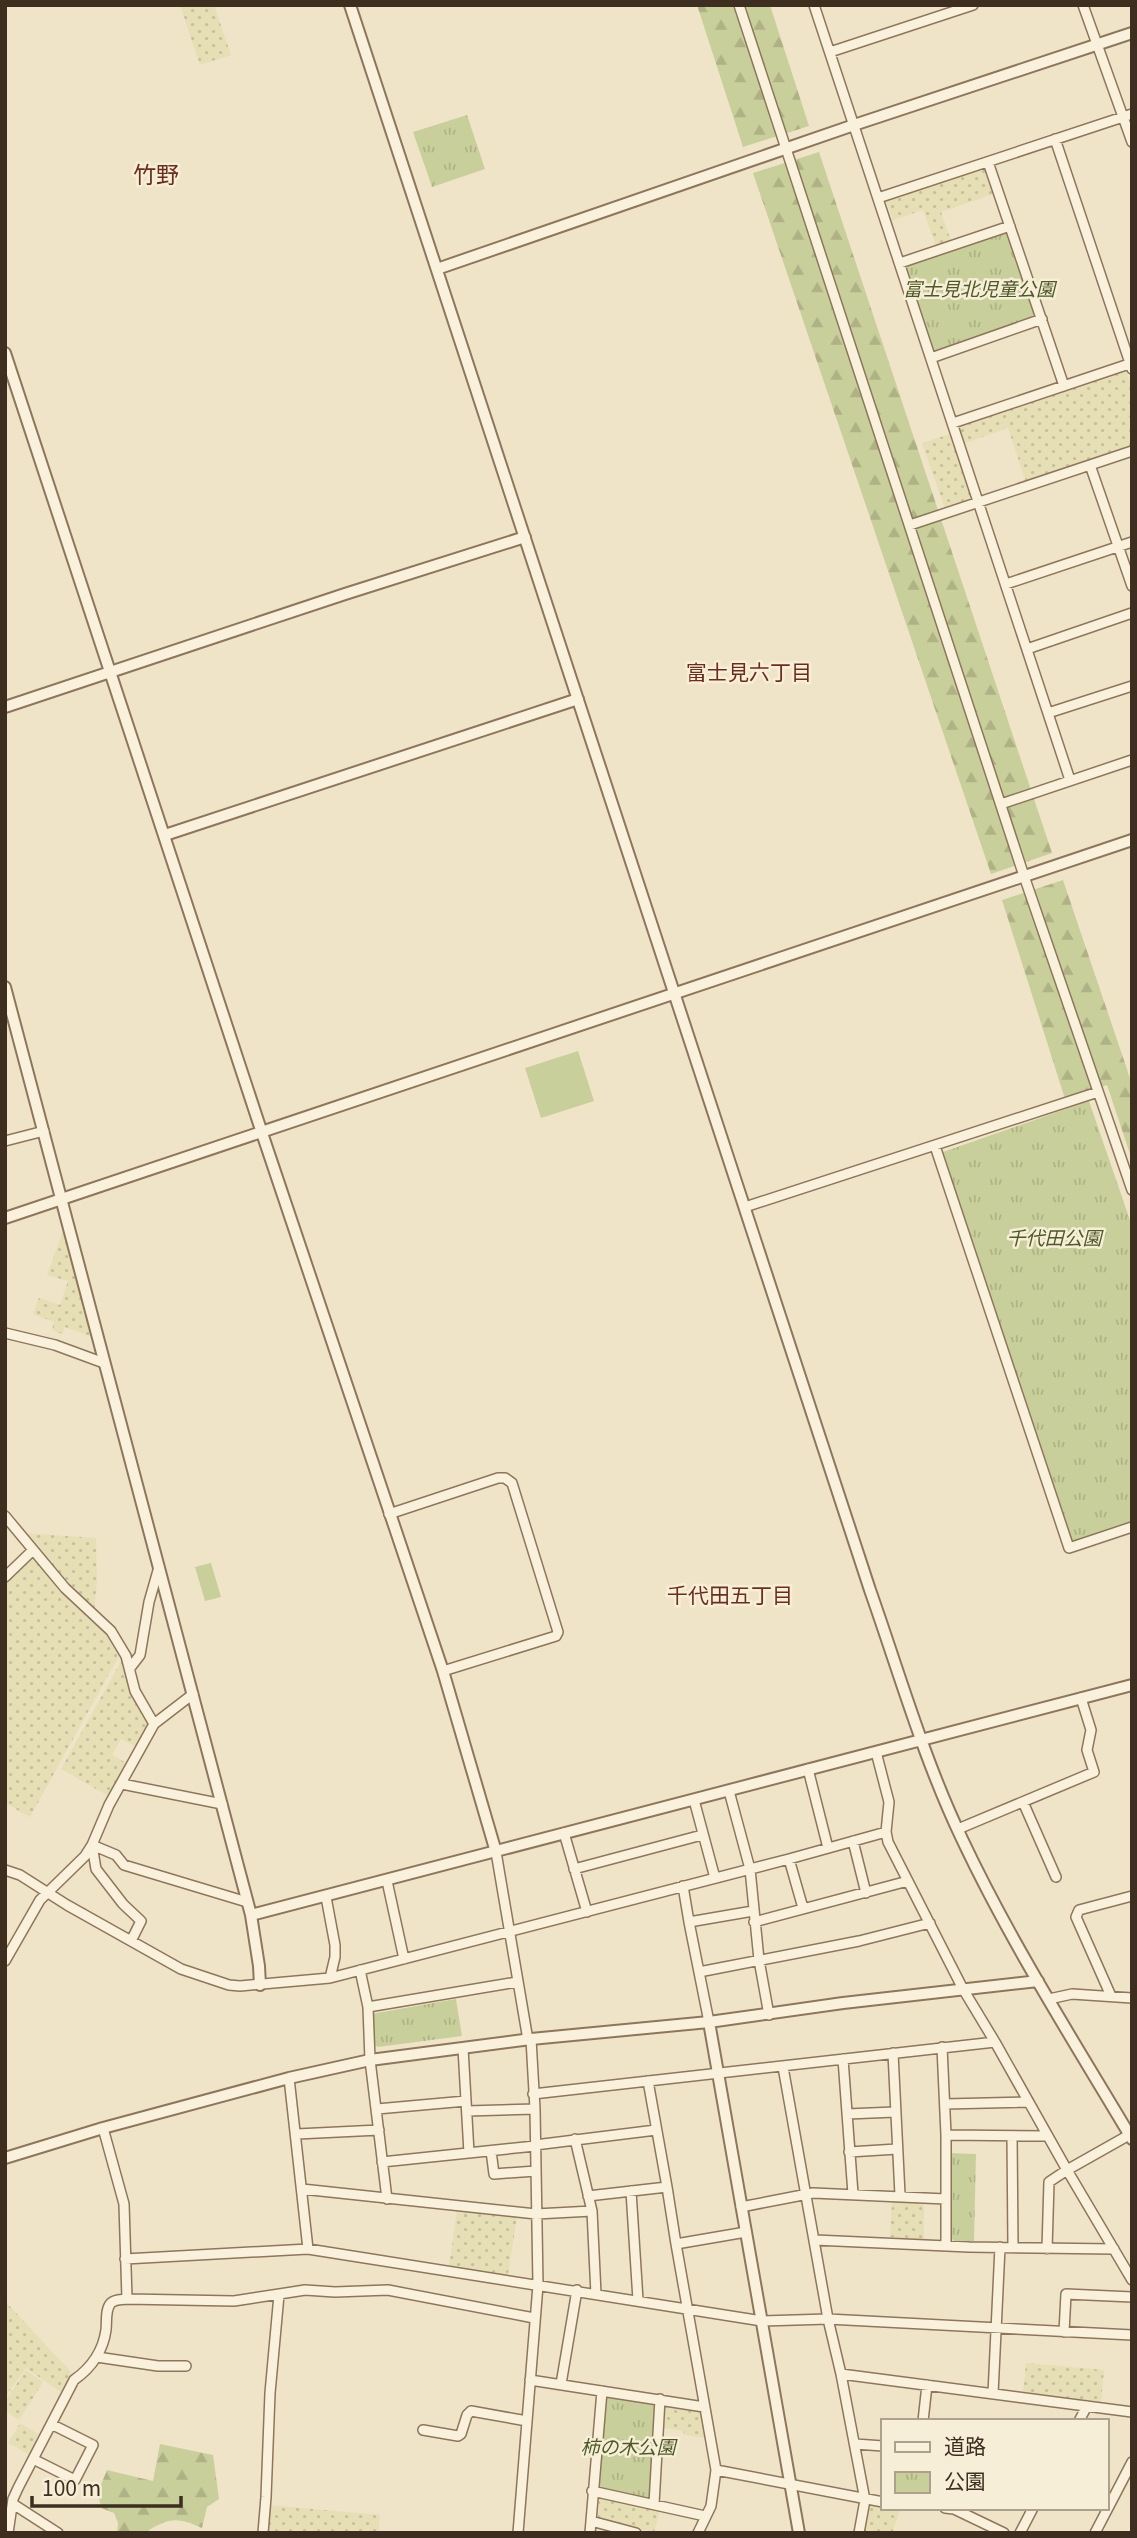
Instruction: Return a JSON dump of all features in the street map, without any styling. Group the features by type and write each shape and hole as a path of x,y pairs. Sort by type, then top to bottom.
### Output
{"street":[{"path":"350,5 866,1577 922,1740 958,1829 1003,1921 1127,2121 1130,2137 1049,2182 1047,2249"},
{"path":"740,5 1024,876 1132,1190"},
{"path":"814,5 1070,780"},
{"path":"937,5 940,16"},
{"path":"830,52 973,5"},
{"path":"1083,5 1097,45 1128,115 1132,142"},
{"path":"437,269 854,125 1132,33"},
{"path":"878,198 1128,115"},
{"path":"953,423 1131,365 1055,139"},
{"path":"988,162 1065,386"},
{"path":"900,264 1010,226"},
{"path":"931,358 1042,319"},
{"path":"5,353 443,1671 496,1852 529,2039 535,2109 538,2286 518,2533"},
{"path":"910,525 1132,452"},
{"path":"1090,465 1132,586"},
{"path":"5,707 525,537"},
{"path":"1006,584 1132,542"},
{"path":"1027,649 1132,613"},
{"path":"1048,713 1132,686"},
{"path":"165,835 578,699"},
{"path":"1001,804 1132,760"},
{"path":"5,1218 1132,840"},
{"path":"5,987 9,1015 44,1131 251,1915 260,1985"},
{"path":"745,1207 1098,1092"},
{"path":"5,1141 44,1131"},
{"path":"935,1146 1069,1548 1132,1527"},
{"path":"5,1333 55,1345 104,1363"},
{"path":"389,1514 498,1478 505,1478 512,1483 558,1632 556,1636 443,1671"},
{"path":"5,1516 65,1588 111,1631 126,1656 135,1691 154,1724"},
{"path":"5,1577 33,1550"},
{"path":"130,1668 140,1655 149,1602 160,1566"},
{"path":"251,1915 1132,1685"},
{"path":"5,1961 40,1900 85,1856 92,1845 109,1805 154,1724 193,1694"},
{"path":"958,1829 1094,1772 1087,1750 1091,1730 1081,1698"},
{"path":"876,1752 889,1802 886,1832 888,1842 963,1989 1132,2280"},
{"path":"808,1769 828,1848"},
{"path":"122,1784 222,1804"},
{"path":"729,1791 750,1869 759,1960 769,2015"},
{"path":"694,1800 715,1878"},
{"path":"1023,1802 1056,1877"},
{"path":"564,1832 587,1912"},
{"path":"5,1870 20,1875 181,1969 229,1985 260,1985 330,1978 886,1832"},
{"path":"574,1869 702,1835"},
{"path":"853,1841 866,1893"},
{"path":"92,1845 116,1855 124,1865 247,1902"},
{"path":"92,1845 96,1869 141,1921 131,1941"},
{"path":"789,1859 803,1908"},
{"path":"387,1881 404,1959"},
{"path":"689,1922 754,1917 803,1908 908,1881"},
{"path":"683,1886 719,2074 799,2533"},
{"path":"326,1896 335,1945 330,1978"},
{"path":"1111,1996 1076,1917 1079,1910 1132,1896"},
{"path":"699,1972 859,1941 930,1923"},
{"path":"360,1970 368,2007 370,2060 387,2199"},
{"path":"5,2158 103,2128 289,2078 370,2060 529,2039 709,2022 843,2003 1038,1981"},
{"path":"368,2007 517,1982"},
{"path":"1049,1999 1072,1994 1132,1998"},
{"path":"533,2094 995,2042"},
{"path":"463,2048 469,2154"},
{"path":"942,2048 946,2135 946,2246"},
{"path":"893,2053 900,2196"},
{"path":"842,2059 853,2194"},
{"path":"783,2067 828,2319 865,2500 859,2533"},
{"path":"289,2078 308,2249"},
{"path":"648,2081 716,2470 713,2493 698,2533"},
{"path":"377,2109 466,2101"},
{"path":"945,2104 1028,2102"},
{"path":"467,2111 535,2109"},
{"path":"847,2114 895,2112"},
{"path":"103,2128 124,2204 127,2299"},
{"path":"297,2134 379,2130"},
{"path":"382,2162 469,2154 656,2130"},
{"path":"946,2135 1048,2136"},
{"path":"1012,2136 1013,2246"},
{"path":"575,2139 592,2211 597,2294"},
{"path":"849,2152 897,2149"},
{"path":"491,2151 494,2174 536,2171"},
{"path":"589,2196 667,2186"},
{"path":"302,2189 536,2214 592,2211"},
{"path":"631,2192 638,2300"},
{"path":"741,2207 806,2195 853,2194 946,2199"},
{"path":"676,2245 746,2232"},
{"path":"815,2240 1114,2249"},
{"path":"993,2393 1000,2247"},
{"path":"125,2259 308,2249 762,2320 828,2319 1132,2335"},
{"path":"8,2533 10,2500 53,2424 74,2380 86,2372 97,2357 105,2336 109,2305 114,2300 234,2301 305,2290 388,2290 534,2318"},
{"path":"561,2384 577,2290"},
{"path":"1064,2332 1066,2294 1132,2297"},
{"path":"262,2533 279,2295"},
{"path":"97,2357 158,2366 186,2367"},
{"path":"841,2374 1132,2412"},
{"path":"530,2380 704,2407"},
{"path":"923,2419 927,2385"},
{"path":"590,2533 602,2391"},
{"path":"654,2504 660,2399"},
{"path":"1080,2419 1087,2406"},
{"path":"423,2430 458,2436 471,2411 527,2421"},
{"path":"33,2459 75,2480 93,2445 53,2424"},
{"path":"855,2444 881,2446"},
{"path":"1109,2506 1132,2462"},
{"path":"716,2470 881,2502"},
{"path":"592,2491 705,2516"},
{"path":"10,2500 58,2533"},
{"path":"956,2510 1004,2533"},
{"path":"1020,2533 1032,2510"},
{"path":"1095,2533 1107,2510"},
{"path":"590,2521 636,2533"}],"shaded area":[{"path":"180,5 214,5 231,55 200,65"},
{"path":"985,168 994,194 941,212 951,241 936,246 923,210 893,220 886,201"},
{"path":"1126,370 1132,388 1132,447 1026,482 1008,428 965,443 959,426"},
{"path":"950,434 972,500 945,509 922,443"},
{"path":"65,1226 93,1337 65,1327 62,1334 52,1330 54,1322 33,1314 39,1298 60,1305 68,1281 47,1275"},
{"path":"22,1533 96,1538 97,1582 94,1612 65,1585"},
{"path":"31,1558 37,1559 108,1630 121,1652 30,1817 5,1803 5,1585"},
{"path":"123,1658 149,1724 137,1747 121,1739 112,1755 128,1764 110,1797 61,1769"},
{"path":"892,2200 924,2202 924,2240 890,2237"},
{"path":"457,2211 517,2217 508,2275 449,2266"},
{"path":"5,2301 71,2372 62,2393 26,2368 5,2397"},
{"path":"1026,2363 1104,2370 1101,2402 1023,2392"},
{"path":"26,2370 43,2382 19,2420 5,2411 5,2401"},
{"path":"666,2406 701,2413 705,2438 663,2428"},
{"path":"20,2423 38,2434 30,2455 8,2443"},
{"path":"599,2497 660,2510 654,2532 598,2520"},
{"path":"870,2504 881,2505 881,2510 900,2510 892,2533 862,2533"},
{"path":"269,2505 380,2515 378,2533 266,2533"}],"green space":[{"path":"697,5 770,5 809,126 743,147"},
{"path":"467,115 485,169 432,187 413,132"},
{"path":"819,152 1052,853 991,874 753,173"},
{"name":"富士見北児童公園","path":"1010,226 1042,319 931,358 900,264"},
{"path":"1063,880 1132,1084 1132,1160 1107,1085 1065,1099 1002,900"},
{"path":"578,1051 594,1101 541,1118 525,1068"},
{"name":"千代田公園","path":"1089,1101 1132,1226 1132,1522 1072,1543 943,1152"},
{"path":"211,1563 221,1597 205,1601 195,1567"},
{"path":"456,1999 462,2036 378,2047 375,2045 371,2014"},
{"path":"950,2153 976,2154 974,2241 954,2241 950,2237"},
{"name":"柿の木公園","path":"608,2397 657,2406 648,2500 600,2490 598,2487"},
{"path":"160,2444 213,2455 219,2499 207,2507 202,2528 175,2520 149,2530 149,2533 117,2533 118,2523 114,2513 101,2508 98,2492 107,2470 153,2481"}],"district":[{"name":"竹野","path":"156,175"},
{"name":"富士見六丁目","path":"749,673"},
{"name":"千代田五丁目","path":"730,1596"}]}
